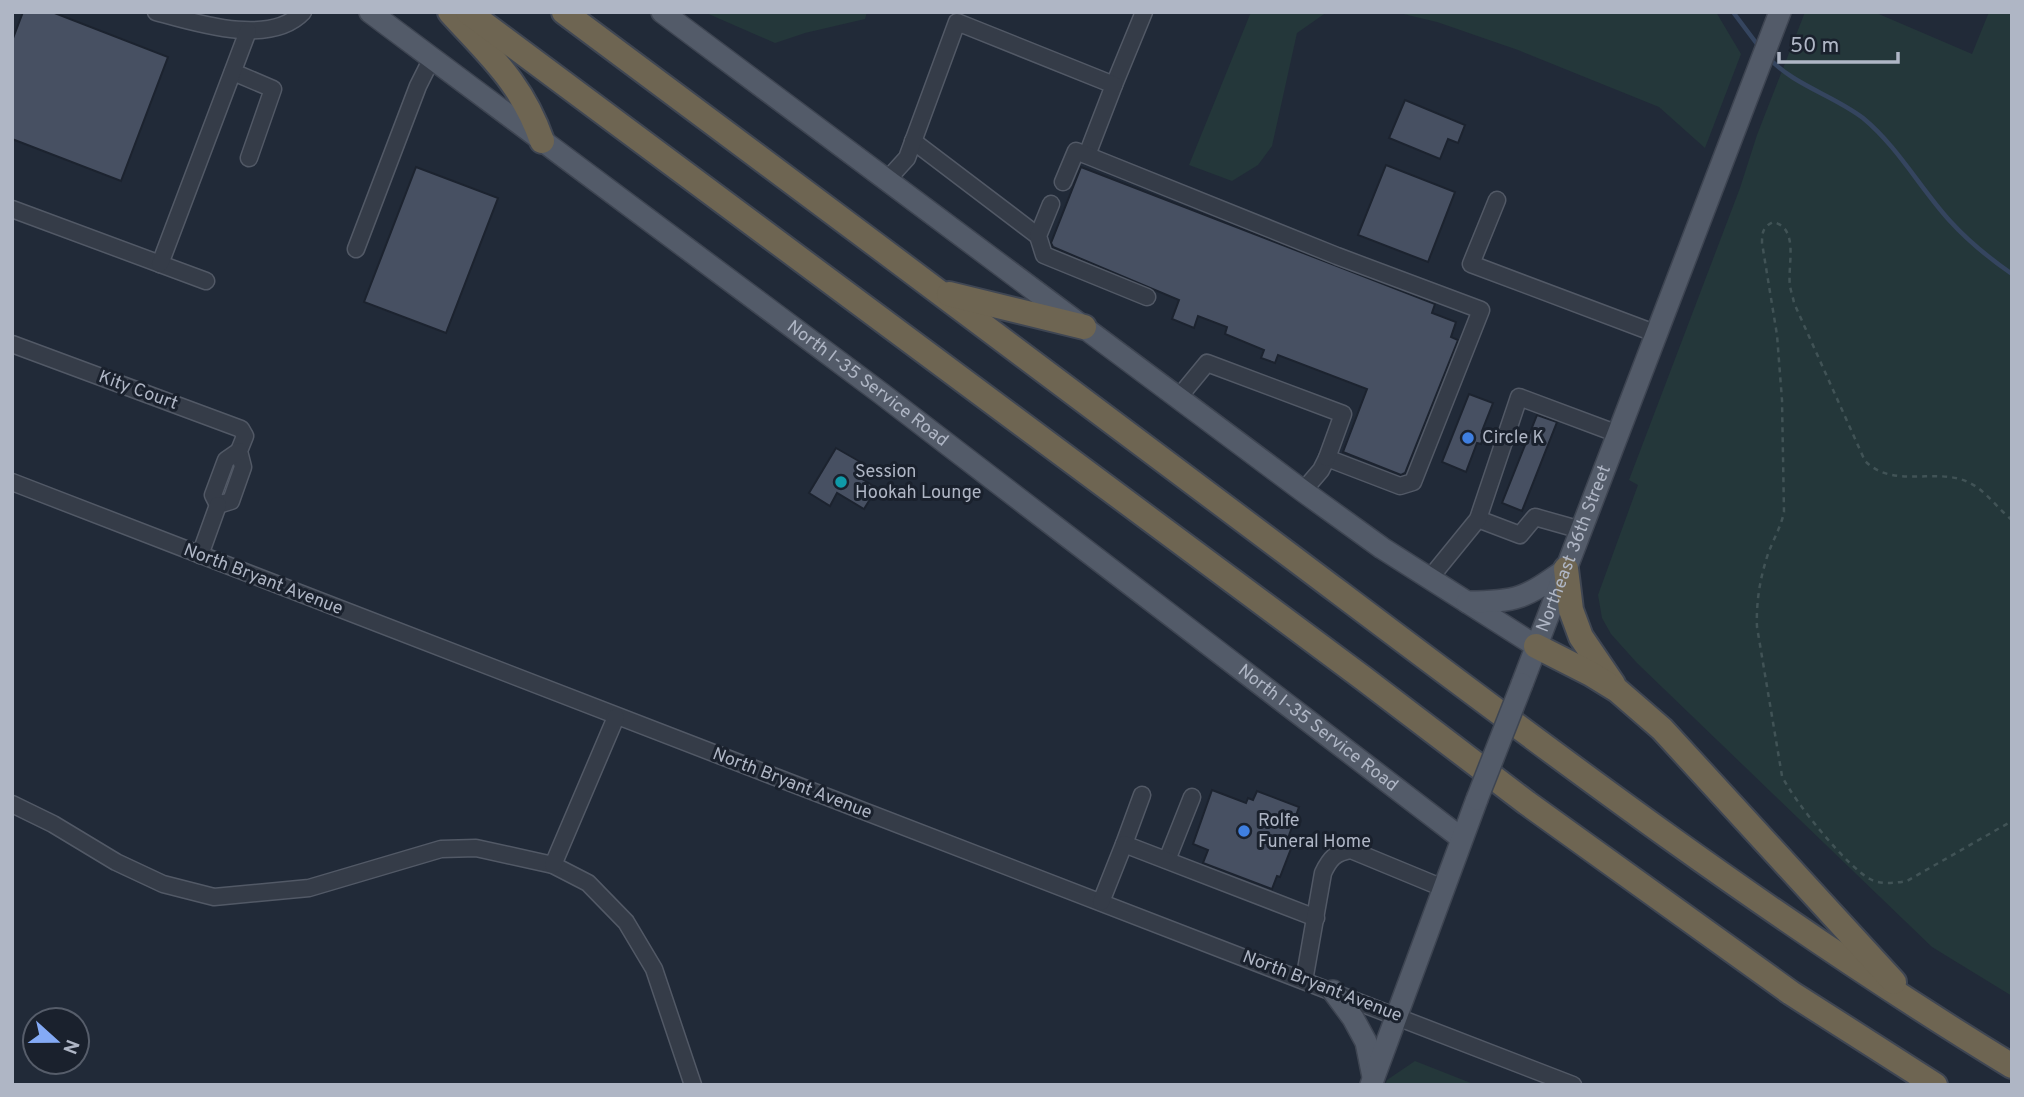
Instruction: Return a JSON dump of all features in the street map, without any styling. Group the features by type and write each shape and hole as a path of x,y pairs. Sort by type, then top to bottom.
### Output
{"highway":[{"path":"450,12 513,82 533,116 541,141"},
{"path":"468,12 1582,844 1791,993 1935,1085"},
{"path":"564,12 1553,754 1806,935 1918,1009 2012,1066"},
{"path":"938,291 1084,327"},
{"path":"1566,569 1571,610 1581,637 1617,690"},
{"path":"1536,646 1617,690 1662,729 1918,1009"}],"main road":[{"name":"North I-35 Service Road","path":"370,12 882,394 1461,838"},
{"path":"662,12 1303,491 1382,548 1536,646"},
{"name":"Northeast 36th Street","path":"1372,1082 1461,838 1780,12"},
{"path":"1467,602 1509,601 1531,594 1566,569"},
{"path":"1333,991 1353,1018 1366,1042 1372,1082"}],"street":[{"path":"156,12 258,32 279,28 303,12"},
{"path":"1087,155 1144,12"},
{"path":"887,180 907,158 959,17 1115,85"},
{"path":"160,264 248,31"},
{"path":"356,249 418,86 432,58"},
{"path":"233,72 274,89 249,158"},
{"path":"914,141 1038,236 1044,255 1147,298"},
{"path":"1063,182 1076,150 1337,256 1480,310 1413,482 1399,486 1327,458"},
{"path":"1497,200 1471,264 1657,334"},
{"path":"1038,236 1051,204"},
{"path":"12,209 206,281"},
{"name":"Kity Court","path":"12,344 241,429 244,436 239,451 226,460 213,495 218,505 200,555"},
{"path":"1179,397 1207,363 1343,414 1321,470 1303,491"},
{"path":"1430,578 1478,519 1519,397 1618,434"},
{"name":"North Bryant Avenue","path":"12,482 1573,1085"},
{"path":"1478,519 1520,535 1535,517 1581,530"},
{"path":"553,865 616,717"},
{"path":"1101,902 1143,795"},
{"path":"1167,860 1192,797"},
{"path":"12,804 53,824 116,862 163,884 214,898 309,888 441,849 476,848 553,865 587,883 626,922 654,968 693,1085"},
{"path":"1124,844 1316,918"},
{"path":"1304,981 1323,873 1330,859 1339,852 1351,850 1443,888"}],"path":[{"path":"2012,520 1970,483 1949,477 1898,477 1875,471 1865,461 1794,303 1790,288 1789,237 1781,224 1773,222 1766,225 1762,231 1762,243 1778,348 1784,512 1768,554 1756,605 1763,668 1782,776 1787,787 1833,844 1871,881 1907,881 2012,821"}],"shaded area":[{"path":"704,12 867,12 865,19 775,43"},
{"path":"1251,12 1327,12 1297,33 1272,146 1258,165 1232,181 1189,165"},
{"path":"1395,12 1716,12 1741,54 1705,148 1659,107 1518,50 1437,22"},
{"path":"1805,12 1874,12 1972,54 1989,12 2012,12 2012,996 1932,947 1637,663 1611,634 1602,618 1598,595 1638,485 1629,480"},
{"path":"1415,1061 1476,1085 1385,1085 1387,1080"}],"building":[{"path":"23,12 52,12 168,57 121,181 12,139 12,41"},
{"path":"1405,100 1465,125 1458,143 1448,139 1440,159 1389,138"},
{"path":"1386,165 1455,192 1428,262 1358,235"},
{"path":"416,167 498,198 446,333 364,302"},
{"path":"1081,167 1435,304 1432,313 1456,322 1451,337 1458,340 1405,473 1401,475 1343,452 1367,389 1278,355 1275,363 1261,358 1264,350 1225,334 1227,327 1198,316 1194,328 1172,319 1179,300 1053,247 1051,243"},
{"name":"Circle K","path":"1469,394 1493,403 1482,431 1486,432 1481,444 1477,443 1466,472 1442,462"},
{"path":"1537,415 1557,422 1522,511 1502,503"},
{"name":"Session Hookah Lounge","path":"836,448 864,464 857,476 877,488 864,509 837,493 830,506 809,493"},
{"name":"Rolfe Funeral Home","path":"1212,790 1246,803 1248,798 1253,800 1257,791 1299,807 1286,844 1292,846 1280,877 1277,876 1272,889 1203,863 1208,850 1193,844"}],"waterway":[{"path":"1733,12 1760,48"},
{"path":"1768,57 1789,75 1851,110 1876,129 1957,229 2012,274"}],"place":[{"name":"Circle K","path":"1468,438"},
{"name":"Session Hookah Lounge","path":"841,482"},
{"name":"Rolfe Funeral Home","path":"1244,831"}]}
